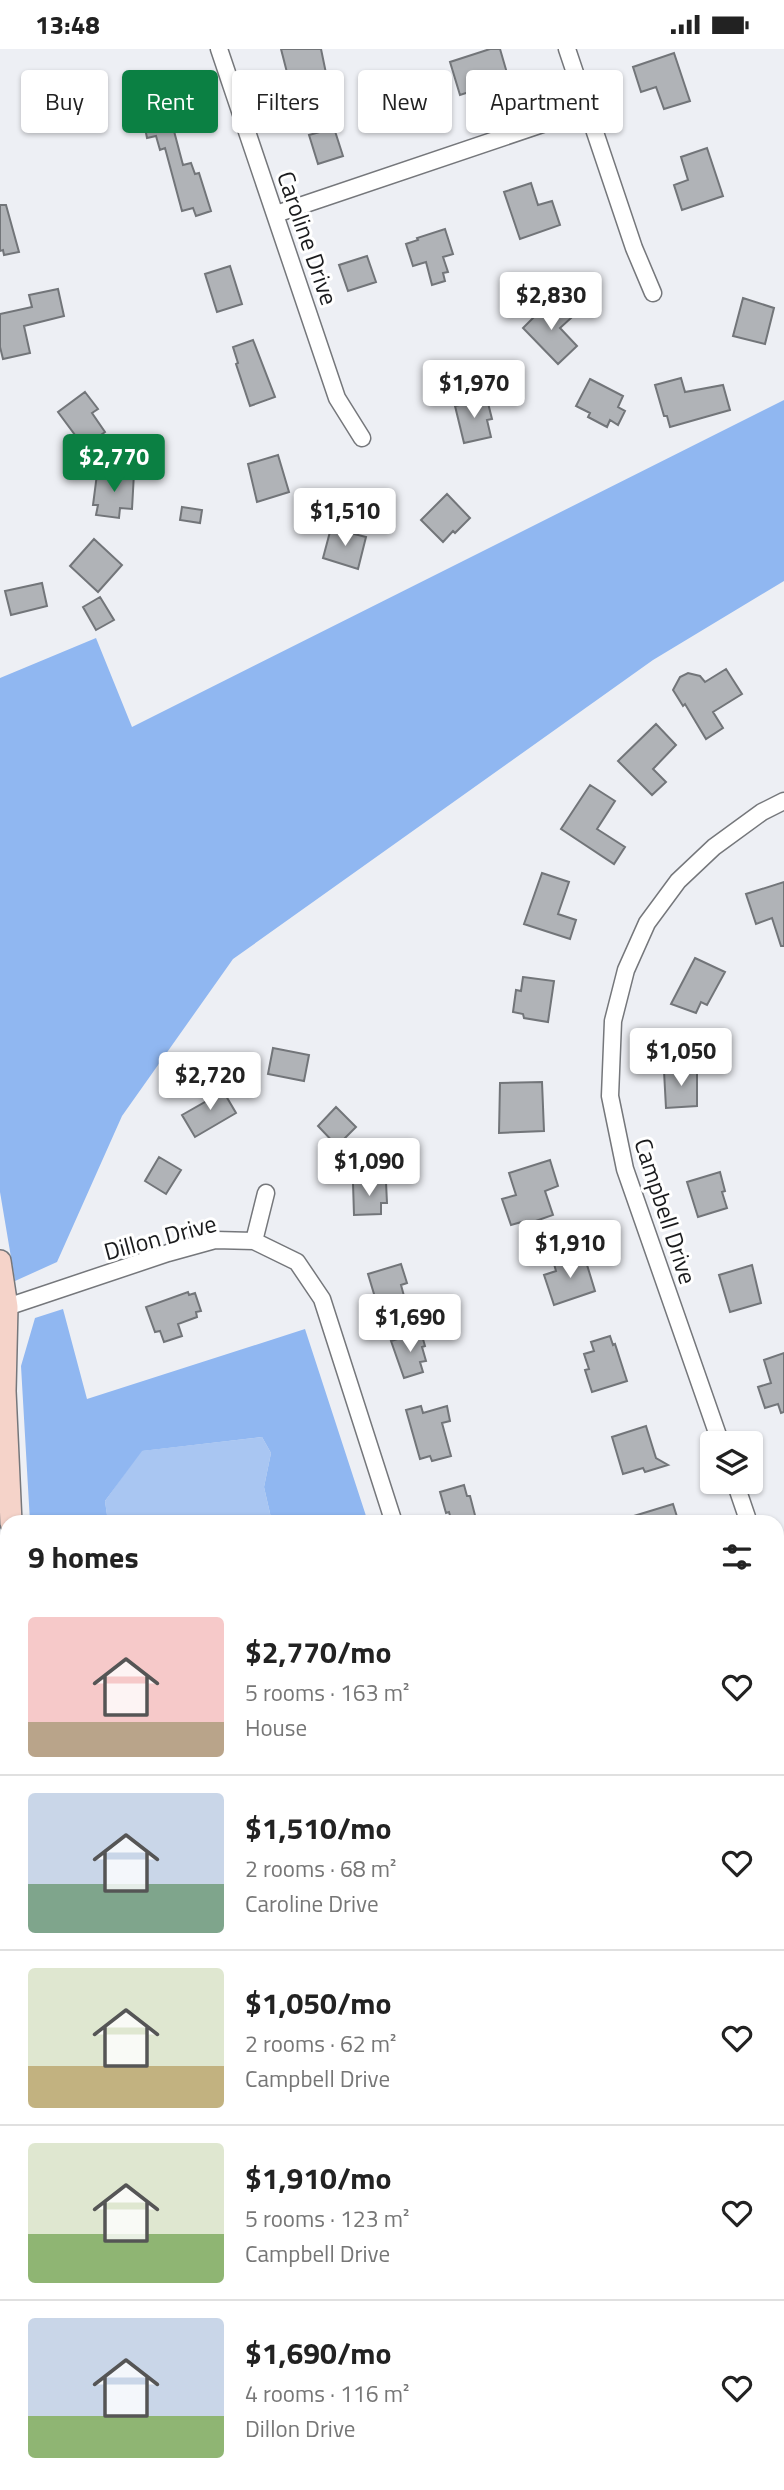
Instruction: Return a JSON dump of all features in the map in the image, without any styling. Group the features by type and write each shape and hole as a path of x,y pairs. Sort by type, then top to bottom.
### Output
{"main road":[{"path":"0,1261 7,1307 5,1391 10,1515"}],"street":[{"name":"Caroline Drive","path":"219,49 337,398 362,438"},
{"path":"567,49 574,70"},
{"path":"275,214 516,133"},
{"path":"595,133 634,249 653,293"},
{"name":"Campbell Drive","path":"716,1431 625,1169 610,1096 612,1021 626,970 642,935 678,881 714,847 762,812 784,801"},
{"path":"254,1241 266,1193"},
{"name":"Dillon Drive","path":"7,1307 167,1253 215,1240 254,1241 297,1262 322,1299 391,1515"},
{"path":"739,1494 746,1515"}],"shaded area":[{"path":"784,400 784,581 653,660 233,959 122,1116 57,1262 15,1281 0,1192 0,678 96,638 132,727"},
{"path":"63,1309 87,1399 305,1329 366,1515 270,1515 264,1487 271,1453 262,1437 142,1451 105,1501 107,1515 30,1515 21,1366 35,1318"},
{"path":"262,1437 271,1453 264,1487 270,1515 107,1515 105,1501 141,1451"}],"building":[{"path":"281,49 321,49 325,70 286,70"},
{"path":"490,49 500,49 506,70 466,70 466,93 460,95 450,62"},
{"path":"674,53 690,101 664,109 656,87 641,92 633,67"},
{"path":"146,133 175,133 183,165 191,163 195,174 199,173 211,211 196,216 193,208 182,211 165,148 160,150 156,136 147,138"},
{"path":"336,133 343,156 318,164 309,135"},
{"path":"707,148 723,196 682,210 674,185 688,180 681,157"},
{"path":"531,183 538,205 552,201 560,225 520,239 504,192"},
{"path":"0,205 6,205 19,252 4,255 3,250 0,251"},
{"path":"445,229 453,254 443,257 448,272 443,273 445,281 432,285 426,262 413,266 406,244"},
{"path":"367,256 376,282 348,291 339,265"},
{"path":"230,266 242,304 217,312 205,274"},
{"path":"58,289 64,316 24,326 30,353 3,359 0,347 0,314 32,307 29,295"},
{"path":"743,298 774,308 765,344 733,336"},
{"path":"552,299 571,318 560,328 577,346 558,364 523,328"},
{"path":"253,340 275,397 250,406 233,347"},
{"path":"681,378 685,392 723,385 730,410 670,427 655,385"},
{"path":"590,379 623,396 618,407 625,411 618,425 610,420 607,427 588,417 590,413 576,406"},
{"path":"85,392 98,409 92,413 105,432 84,447 58,412"},
{"path":"487,399 492,419 487,420 491,437 464,443 455,406"},
{"path":"278,455 289,492 257,502 248,464"},
{"path":"121,471 134,473 132,509 120,508 119,518 96,515 98,505 93,505 97,474 120,477"},
{"path":"447,494 470,518 443,542 421,520"},
{"path":"182,507 202,510 200,523 180,520"},
{"path":"331,528 366,537 358,569 323,558"},
{"path":"94,539 122,565 98,592 70,566"},
{"path":"42,583 47,606 11,615 5,591"},
{"path":"100,597 114,620 96,630 83,607"},
{"path":"726,669 742,694 713,712 723,728 706,739 685,704 683,706 673,690 680,677 688,673 700,676 705,682"},
{"path":"656,724 676,745 653,769 666,782 652,795 618,761"},
{"path":"590,785 615,801 597,829 625,847 614,864 561,829"},
{"path":"542,873 569,882 558,914 576,920 570,939 524,924"},
{"path":"784,882 784,946 781,946 772,918 756,924 746,894"},
{"path":"695,958 725,972 707,1005 701,1002 696,1013 671,1004"},
{"path":"523,977 554,981 548,1022 524,1018 523,1014 513,1012 516,990 521,991"},
{"path":"273,1048 309,1055 304,1081 268,1074"},
{"path":"697,1068 697,1106 666,1108 664,1071"},
{"path":"542,1082 544,1131 499,1133 500,1083"},
{"path":"219,1084 236,1113 195,1137 182,1115 210,1099 206,1091"},
{"path":"336,1107 356,1127 337,1146 318,1126"},
{"path":"159,1157 181,1170 166,1194 145,1181"},
{"path":"550,1160 558,1186 545,1191 553,1215 527,1224 525,1221 511,1225 502,1199 516,1195 509,1173"},
{"path":"720,1172 727,1208 698,1217 687,1182"},
{"path":"386,1182 387,1203 381,1203 381,1214 354,1215 353,1183"},
{"path":"584,1255 595,1291 554,1305 544,1275 556,1271 554,1264"},
{"path":"401,1264 407,1283 401,1285 404,1296 377,1304 368,1274"},
{"path":"752,1265 761,1303 730,1312 719,1275"},
{"path":"188,1292 189,1295 195,1293 201,1311 196,1312 197,1317 178,1324 182,1336 164,1342 160,1331 155,1332 146,1307"},
{"path":"421,1332 426,1361 420,1362 423,1372 404,1378 391,1341"},
{"path":"610,1336 627,1381 592,1392 585,1370 589,1369 584,1354 594,1351 591,1342"},
{"path":"784,1353 784,1412 781,1413 778,1404 765,1408 758,1387 771,1383 764,1360"},
{"path":"421,1406 423,1413 447,1406 450,1421 442,1423 451,1456 432,1461 430,1456 420,1459 406,1410"},
{"path":"646,1426 656,1458 668,1465 645,1472 643,1468 623,1474 612,1437"},
{"path":"464,1485 475,1515 446,1513 440,1492"},
{"path":"673,1504 676,1515 637,1515"}]}
